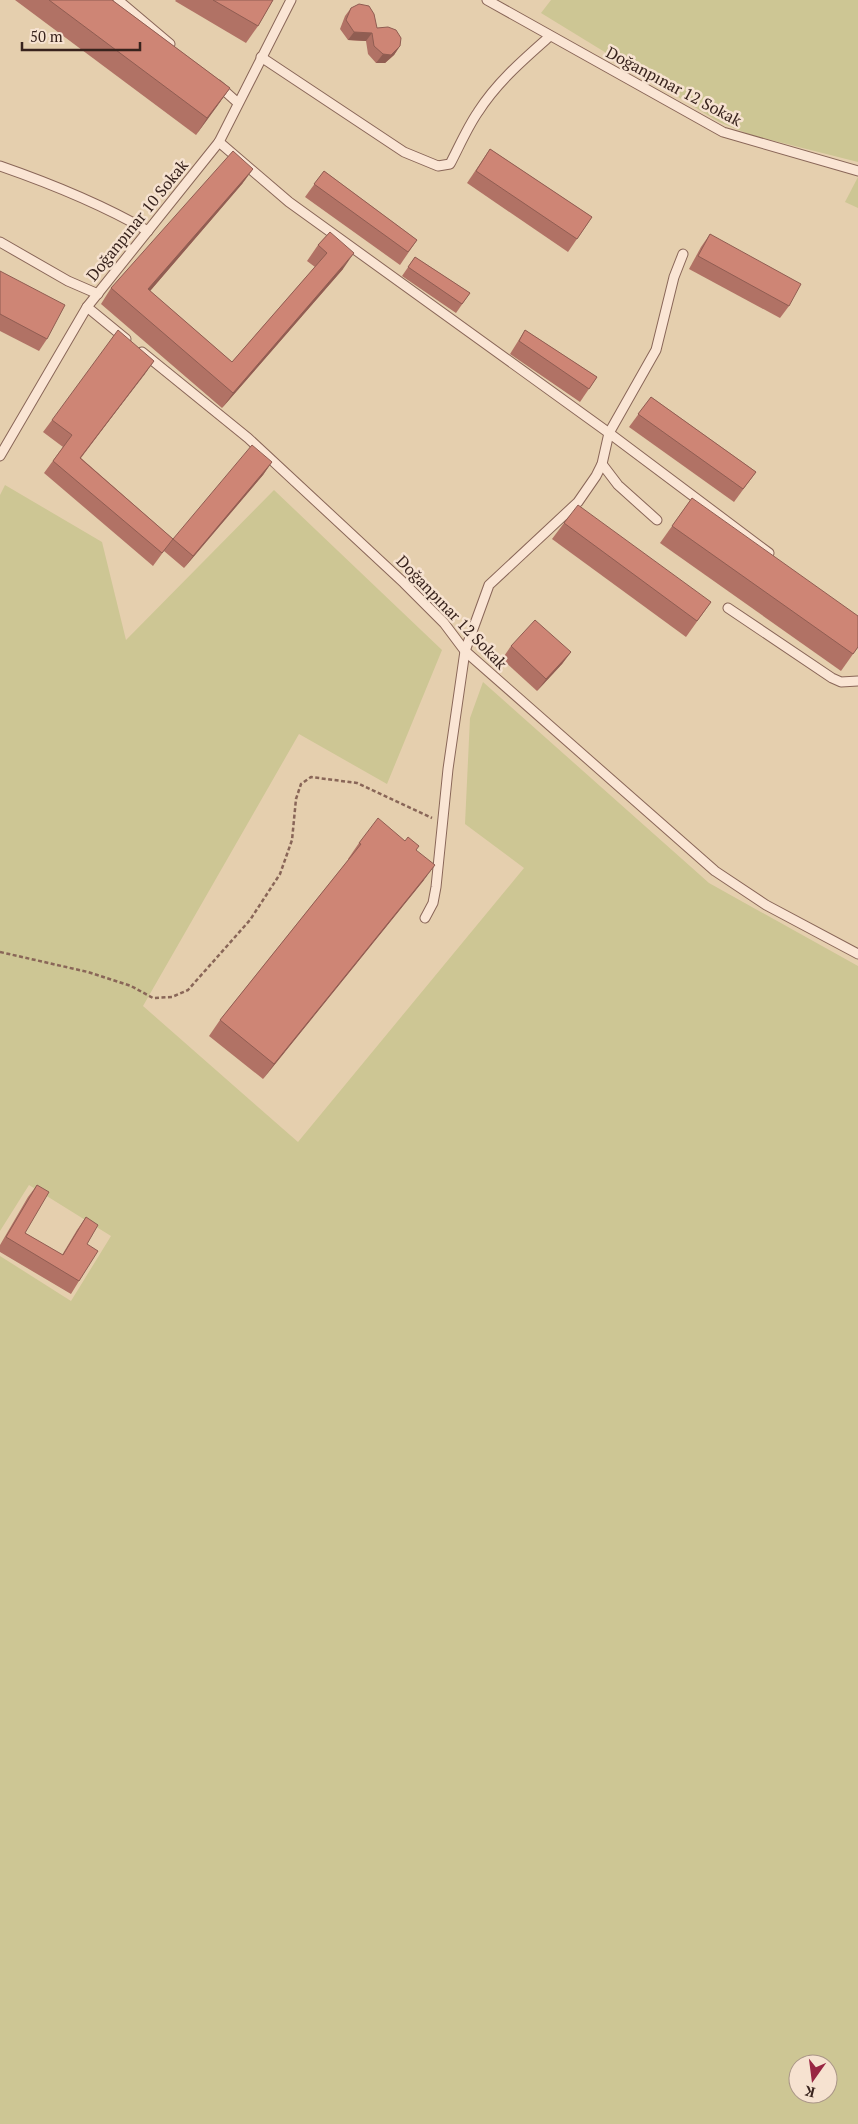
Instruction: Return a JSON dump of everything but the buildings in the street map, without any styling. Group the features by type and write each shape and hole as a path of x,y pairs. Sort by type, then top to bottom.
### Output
{"lane":[{"path":"118,0 178,51"},
{"name":"Doğanpınar 10 Sokak","path":"0,456 87,307 219,142 291,0"},
{"name":"Doğanpınar 12 Sokak","path":"487,0 723,132 858,171"},
{"path":"261,57 404,152 438,166 450,164 486,99 513,69 550,36"},
{"path":"208,77 238,102"},
{"path":"219,142 289,202 609,433 775,558"},
{"path":"0,166 88,199 148,231"},
{"path":"0,242 53,272 98,294"},
{"path":"425,918 433,903 436,887 465,651 489,584 578,502 596,476 602,464 609,433 656,350 674,277 683,254"},
{"name":"Doğanpınar 12 Sokak","path":"87,307 248,438 404,583 444,623 465,651 715,871 766,905 858,954"},
{"path":"602,464 618,485 657,520"},
{"path":"728,608 832,678 850,683 858,681"}],"path":[{"path":"0,952 88,972 131,986 153,998 172,997 188,990 250,920 280,874 292,840 301,784 312,777 357,783 443,823"}],"shaded area":[{"path":"0,0 858,0 858,2124 0,2124"},
{"path":"551,0 858,0 858,162 751,135 719,122 541,13"},
{"path":"858,177 858,208 845,202"},
{"path":"5,485 102,542 126,640 274,490 442,650 387,784 299,734 143,1006 298,1142 524,868 465,824 470,718 483,682 709,883 858,966 858,2124 0,2124 0,1256 71,1301 111,1236 29,1185 0,1231 0,495"}]}
